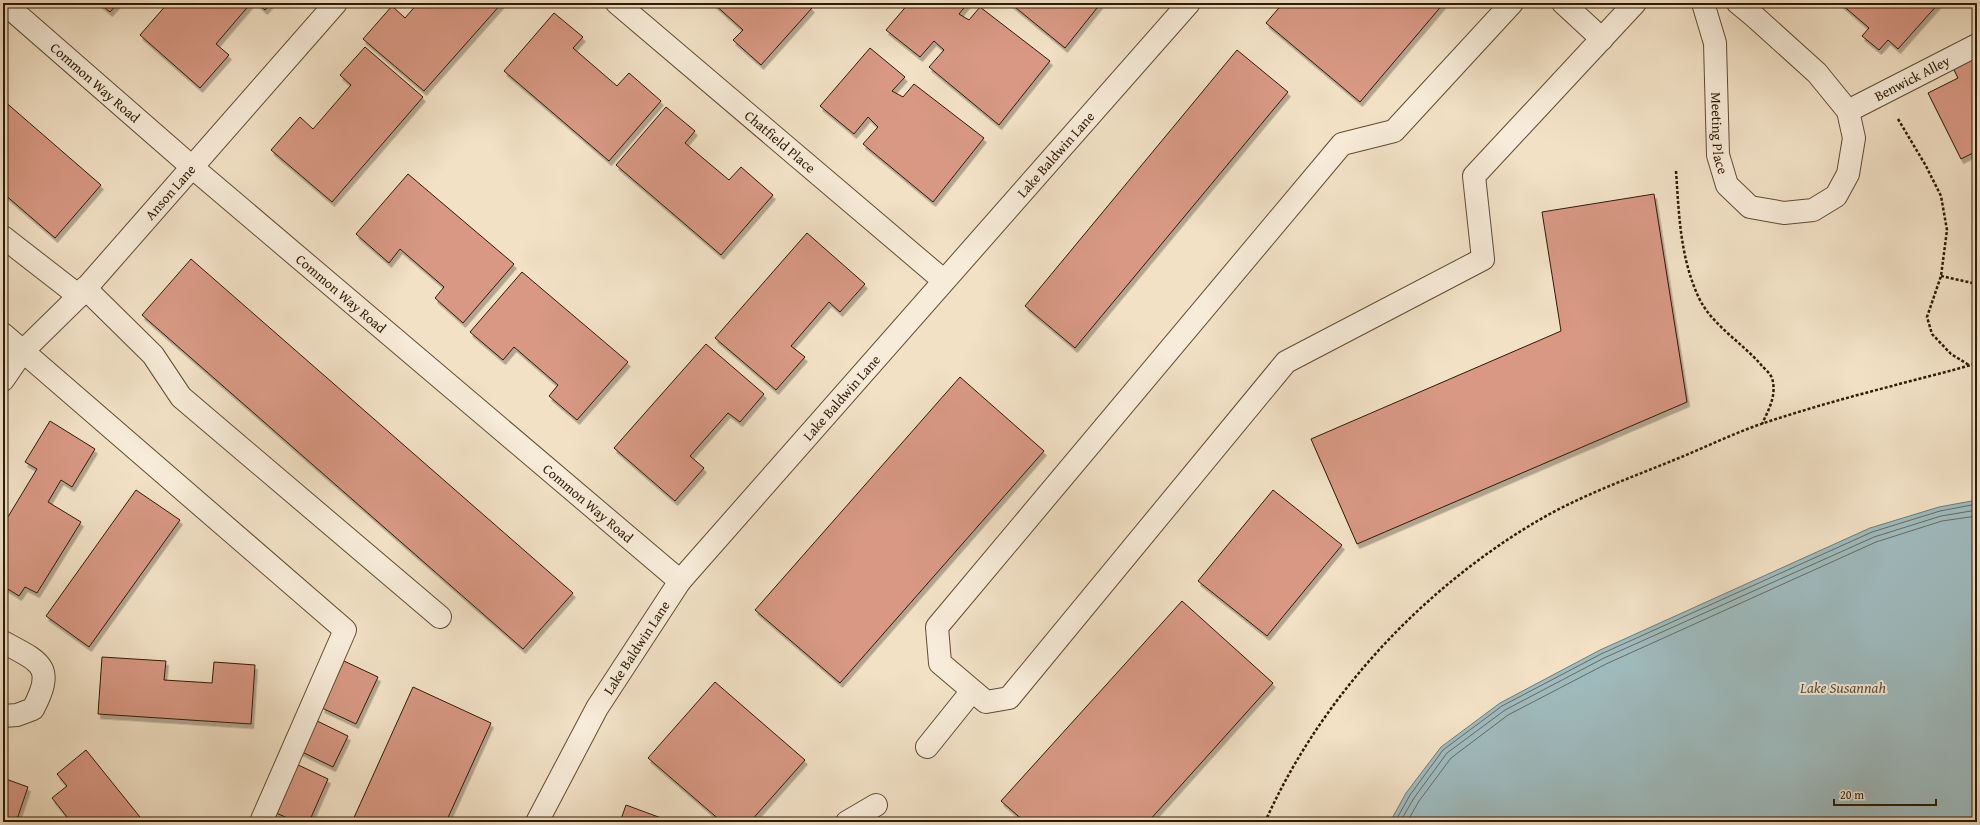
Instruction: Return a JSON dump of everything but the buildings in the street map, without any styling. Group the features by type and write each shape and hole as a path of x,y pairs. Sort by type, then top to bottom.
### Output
{"street":[{"name":"Common Way Road","path":"4,3 192,166 680,581"},
{"name":"Anson Lane","path":"3,380 24,351 82,292 336,3"},
{"name":"Chatfield Place","path":"617,3 943,280"},
{"name":"Lake Baldwin Lane","path":"537,822 597,708 680,581 943,280 1189,3"},
{"path":"1512,3 1394,131 1342,144 937,627 940,662 986,702 1009,698 1286,362 1483,259 1474,176 1635,3"},
{"path":"1563,3 1602,39"},
{"name":"Meeting Place","path":"1703,3 1715,42 1718,155 1727,185 1750,207 1784,213 1813,210 1836,196 1848,174 1854,138 1848,111 1817,73 1755,16 1738,3"},
{"name":"Benwick Alley","path":"1848,111 1977,45"},
{"path":"3,237 82,292 153,354 181,397 440,617"},
{"path":"3,334 345,630 261,822"},
{"path":"3,642 36,659 44,673 42,691 33,709 18,715 3,716"},
{"path":"927,747 972,691"},
{"path":"848,822 876,805"}],"path":[{"path":"1897,118 1942,196 1948,230 1942,276 1928,317 1932,334 1952,354 1970,365"},
{"path":"1676,171 1680,234 1687,270 1699,298 1712,317 1758,361 1772,377 1774,391 1772,404 1762,424"},
{"path":"1942,276 1977,284"},
{"path":"1265,822 1291,773 1335,703 1359,672 1416,612 1445,586 1486,554 1531,525 1568,506 1762,424 1841,399 1977,363"}],"water":[{"name":"Lake Susannah","path":"1977,500 1977,822 1390,822 1406,793 1441,747 1500,703 1600,650 1870,528 1939,507"}]}
